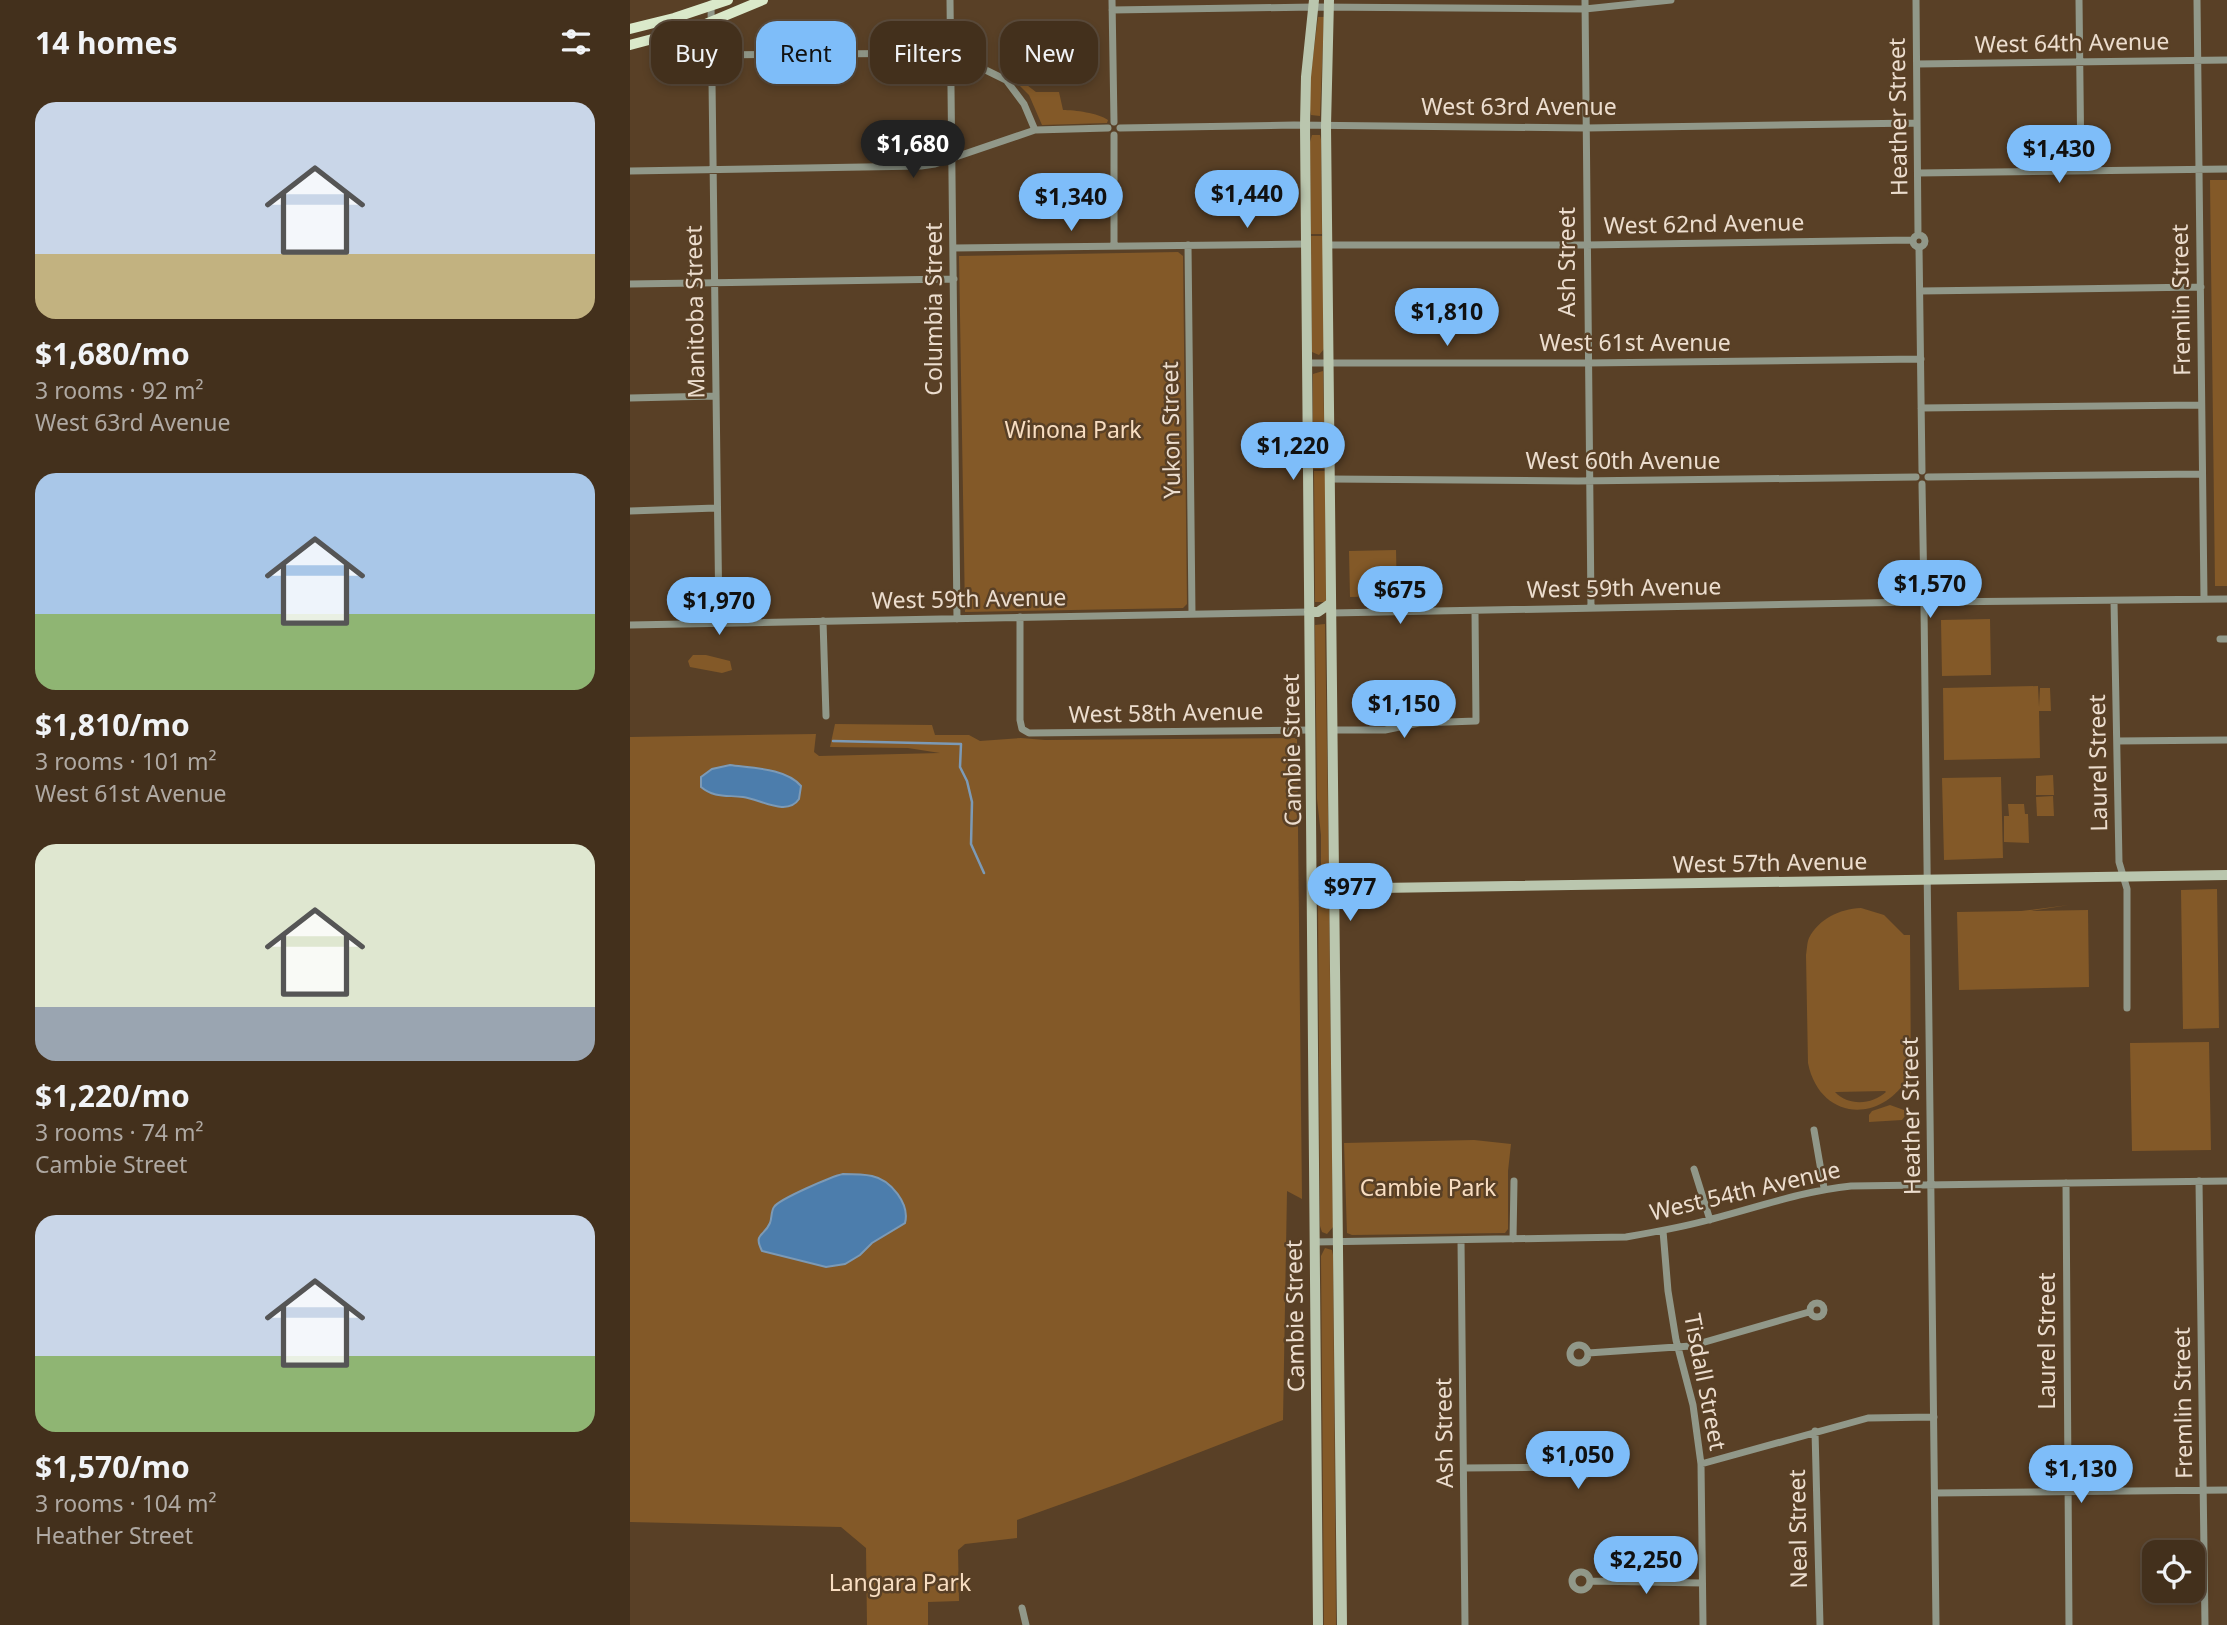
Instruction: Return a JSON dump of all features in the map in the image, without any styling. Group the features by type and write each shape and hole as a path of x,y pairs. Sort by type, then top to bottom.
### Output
{"main road":[{"path":"630,29 728,0"},
{"path":"715,21 763,0"},
{"name":"Cambie Street","path":"1314,3 1306,77 1305,125 1314,612 1311,730 1318,1625"},
{"name":"Cambie Street","path":"1329,4 1326,125 1342,1625"},
{"path":"630,45 651,39"},
{"path":"1314,612 1331,613"},
{"path":"1314,612 1331,613"},
{"name":"West 57th Avenue","path":"1313,889 2227,875"}],"street":[{"name":"Columbia Street","path":"950,0 950,21"},
{"path":"1112,0 1114,126 1109,132 1114,135 1114,246"},
{"name":"Ash Street","path":"1585,0 1591,608"},
{"path":"1112,10 1314,3 1585,9 1671,0"},
{"name":"Heather Street","path":"1915,237 1918,173 1916,0"},
{"path":"2079,0 2081,171"},
{"name":"Fremlin Street","path":"2197,0 2204,599"},
{"name":"Manitoba Street","path":"710,21 711,3"},
{"path":"742,55 870,53"},
{"name":"West 64th Avenue","path":"1917,64 2227,60"},
{"path":"986,70 1006,80 1024,104 1035,130"},
{"name":"Manitoba Street","path":"711,84 719,623"},
{"name":"Columbia Street","path":"952,84 957,619"},
{"name":"West 63rd Avenue","path":"630,171 921,166 1035,130 1114,126 1586,128 1917,123"},
{"path":"1918,173 2227,169"},
{"path":"1915,237 1913,244 1919,247 1922,475"},
{"name":"West 62nd Avenue","path":"1327,245 1586,245 1915,237"},
{"path":"954,248 1307,244"},
{"name":"Yukon Street","path":"1188,245 1192,614"},
{"path":"630,284 954,279"},
{"path":"1920,290 2201,287"},
{"name":"West 61st Avenue","path":"1308,363 1921,359"},
{"path":"630,398 716,397"},
{"path":"1921,408 2202,405"},
{"name":"West 60th Avenue","path":"1330,479 1588,481 1922,475 2202,474"},
{"name":"Heather Street","path":"1922,475 1918,482 1922,484 1924,602 1936,1625"},
{"path":"630,511 716,508"},
{"name":"West 59th Avenue","path":"1331,613 2227,599"},
{"name":"Laurel Street","path":"2114,601 2119,864 2127,889 2127,1008"},
{"path":"1332,730 1385,730 1419,723 1476,721 1475,611"},
{"name":"West 59th Avenue","path":"630,625 1314,612"},
{"name":"West 58th Avenue","path":"1020,617 1020,720 1022,729 1034,734 1311,730"},
{"path":"823,621 826,716"},
{"path":"2117,741 2227,740"},
{"path":"1814,1130 1824,1188"},
{"path":"1695,1169 1710,1220"},
{"path":"1513,1239 1514,1181"},
{"name":"Fremlin Street","path":"2199,1181 2205,1625"},
{"name":"West 54th Avenue","path":"1314,1242 1598,1238 1663,1231 1824,1188 1851,1186 2227,1181"},
{"name":"Laurel Street","path":"2066,1183 2069,1625"},
{"name":"Tisdall Street","path":"1663,1231 1668,1291 1693,1405 1701,1464 1703,1625"},
{"name":"Ash Street","path":"1461,1240 1465,1625"},
{"path":"1588,1353 1679,1348 1809,1312"},
{"path":"1701,1464 1868,1418 1934,1417"},
{"name":"Neal Street","path":"1815,1431 1819,1625"},
{"path":"1464,1468 1570,1467"},
{"path":"1935,1493 2227,1490"},
{"path":"1591,1581 1702,1583"},
{"path":"1022,1608 1026,1625"}],"green space":[{"path":"1318,17 1324,17 1320,116 1311,115 1310,110 1310,81"},
{"path":"1018,84 1025,84 1036,92 1059,92 1063,110 1098,115 1108,120 1107,123 1042,125 1029,95"},
{"path":"1312,135 1320,135 1321,140 1322,234 1311,234"},
{"path":"2210,180 2227,180 2227,586 2215,586"},
{"path":"1311,236 1323,236 1324,349 1319,355 1312,352"},
{"name":"Winona Park","path":"1178,252 1183,256 1187,604 1183,608 965,612 959,256"},
{"path":"1323,371 1325,469 1313,469 1313,374"},
{"path":"1314,471 1325,471 1326,602 1315,602"},
{"path":"1396,550 1397,596 1350,597 1349,551"},
{"path":"1990,619 1991,675 1942,676 1941,620"},
{"path":"1325,624 1329,876 1321,874 1317,799 1315,625"},
{"path":"693,655 730,661 732,670 722,673 690,667 688,661"},
{"path":"2038,686 2039,707 2040,688 2050,688 2051,711 2039,711 2040,758 1944,760 1943,688"},
{"name":"Langara Park","path":"835,724 932,725 935,735 969,735 980,741 1021,738 1297,738 1302,1199 1287,1191 1283,1420 1017,1520 1017,1538 965,1544 958,1550 959,1601 928,1602 928,1625 867,1625 866,1548 841,1527 630,1522 630,737 816,734 814,752 819,756 940,753 908,748 830,747"},
{"path":"2053,775 2054,795 2036,795 2036,776"},
{"path":"2001,777 2003,858 1944,860 1942,778"},
{"path":"2053,796 2054,816 2037,816 2036,797"},
{"path":"2008,804 2024,804 2025,814 2028,814 2029,843 2004,842 2004,816 2009,816"},
{"path":"2217,889 2219,1028 2183,1029 2181,890"},
{"path":"1320,899 1329,899 1333,1227 1327,1234 1322,1232 1320,1226"},
{"path":"2069,905 2031,911 2088,910 2089,987 1959,990 1957,912 2021,911"},
{"path":"1861,908 1884,915 1904,935 1910,935 1911,1081 1906,1081 1894,1095 1880,1104 1865,1109 1850,1109 1836,1104 1824,1095 1814,1081 1808,1063 1808,940 1824,920","holes":["1885,1091 1874,1099 1860,1102 1846,1100 1835,1092"]},
{"path":"2209,1042 2211,1150 2132,1151 2130,1043"},
{"path":"1890,1105 1904,1110 1905,1116 1902,1120 1869,1122 1872,1111"},
{"name":"Cambie Park","path":"1474,1140 1511,1144 1508,1229 1505,1233 1347,1233 1344,1143"},
{"path":"1325,1248 1332,1250 1333,1255 1336,1625 1324,1625 1321,1256"}],"water":[{"path":"730,765 768,770 787,776 801,786 799,799 788,807 780,807 743,797 716,794 701,787 701,777 712,769"},
{"path":"843,1174 862,1174 886,1182 902,1201 905,1223 872,1243 860,1255 845,1264 826,1267 762,1251 759,1238 768,1227 772,1210 778,1203"}],"waterway":[{"path":"833,741 961,744 960,767 972,802 971,844 984,873"}]}
